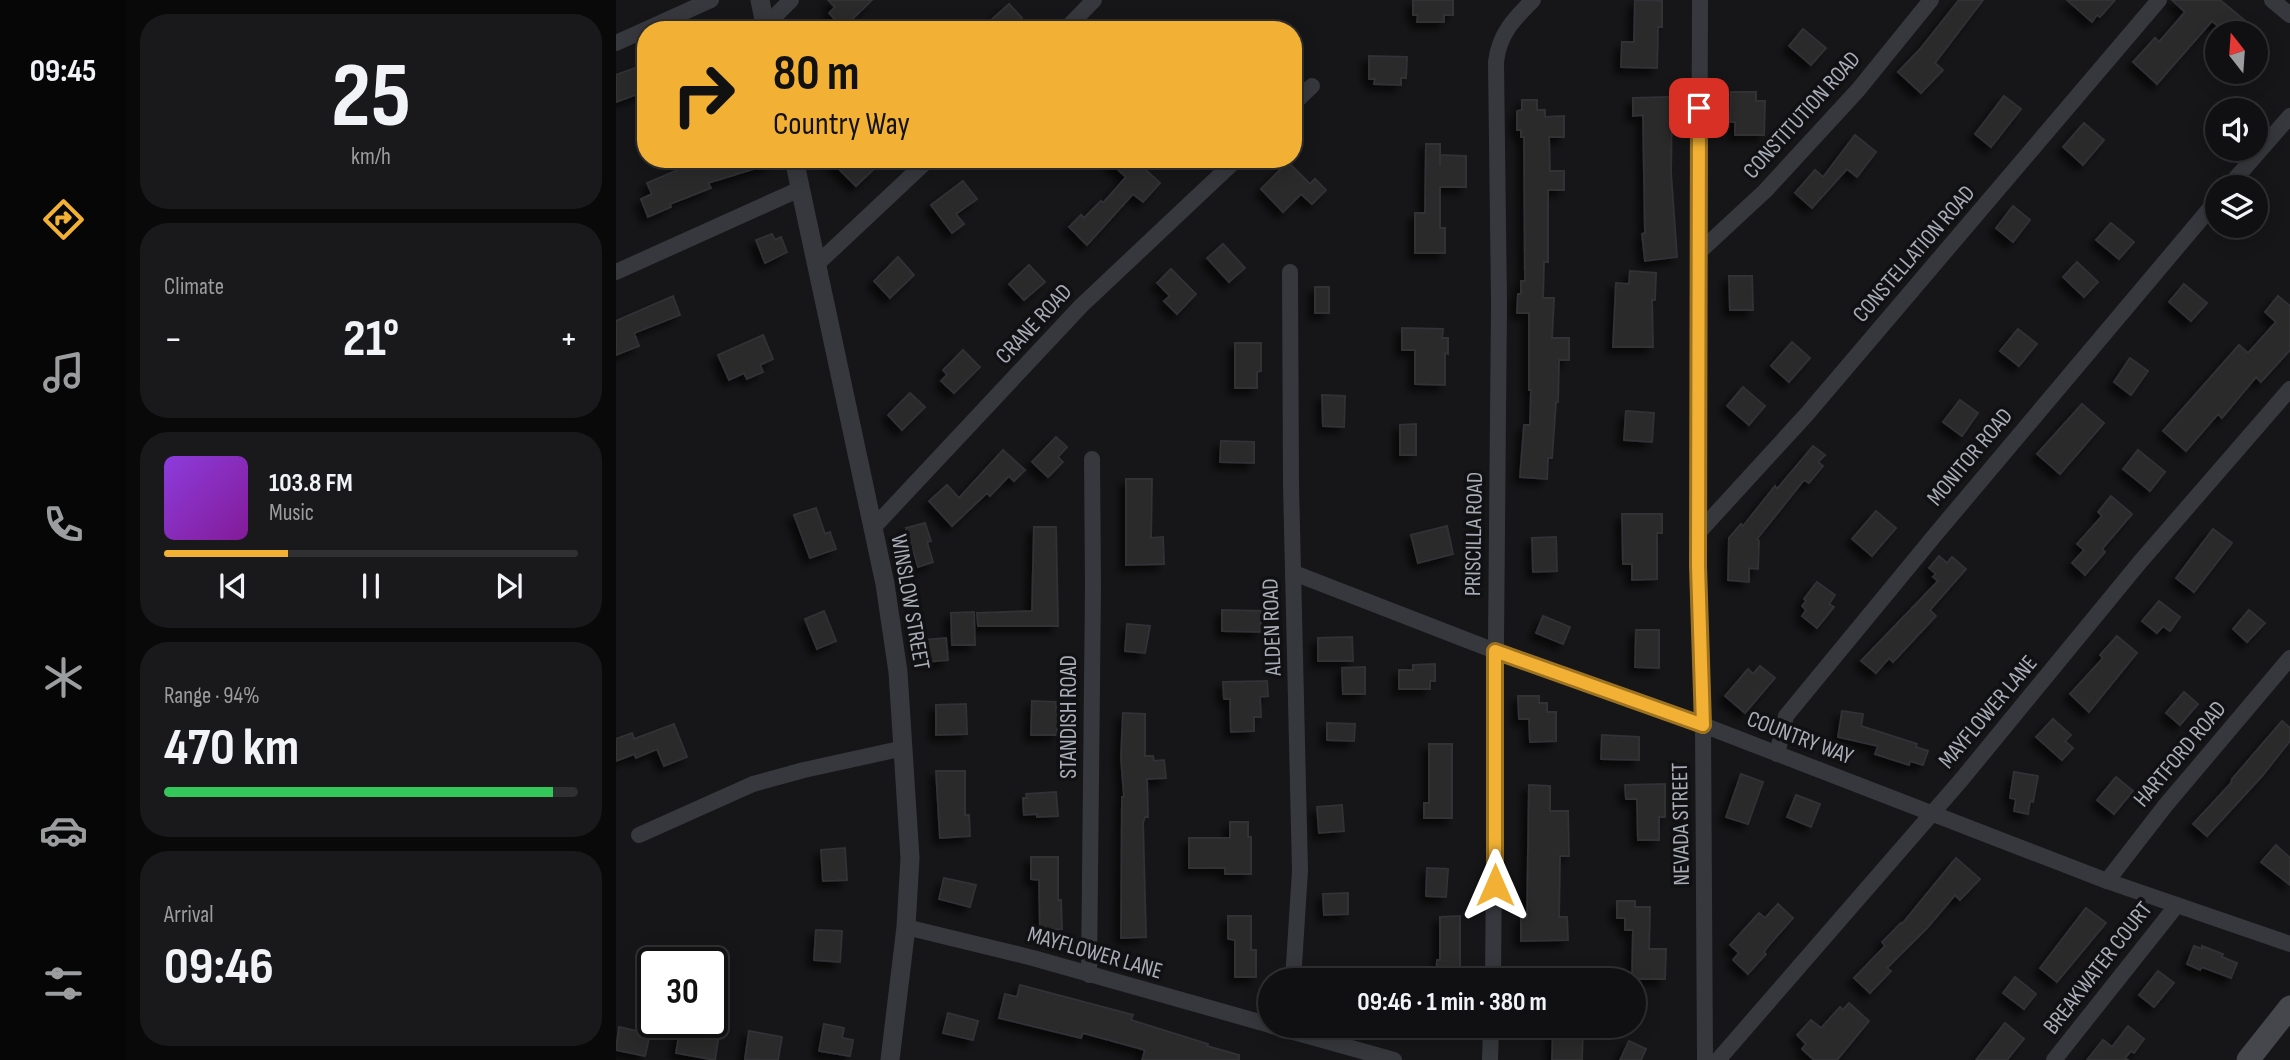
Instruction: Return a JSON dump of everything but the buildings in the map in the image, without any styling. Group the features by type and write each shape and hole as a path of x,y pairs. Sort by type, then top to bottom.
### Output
{"main road":[{"path":"2248,1060 2290,1007"}],"street":[{"path":"664,21 710,0"},
{"path":"760,0 764,21"},
{"path":"772,21 792,0"},
{"path":"1074,21 1094,0"},
{"name":"PRISCILLA ROAD","path":"1493,968 1499,303 1496,62 1501,37 1507,26 1533,0"},
{"name":"NEVADA STREET","path":"1700,0 1698,533 1703,725 1705,1060"},
{"name":"CONSTITUTION ROAD","path":"1698,253 1765,191 1858,90 1931,0"},
{"name":"CONSTELLATION ROAD","path":"1698,533 1807,414 2159,0"},
{"path":"2272,0 2290,15"},
{"path":"616,43 637,33"},
{"path":"1302,95 1312,86"},
{"path":"2238,175 2290,116"},
{"name":"WINSLOW STREET","path":"795,168 885,584 898,672 910,858 906,927 890,1060"},
{"path":"817,265 919,168"},
{"name":"CRANE ROAD","path":"873,528 1081,306 1227,168"},
{"path":"616,272 800,189"},
{"name":"MONITOR ROAD","path":"1777,754 1786,716 2205,214"},
{"name":"ALDEN ROAD","path":"1290,272 1300,871 1294,968"},
{"name":"MAYFLOWER LANE","path":"1718,1060 1932,814 2140,562 2290,390"},
{"name":"STANDISH ROAD","path":"1089,975 1092,459"},
{"name":"COUNTRY WAY","path":"1294,573 1495,651 1703,725 2107,881 2290,944"},
{"name":"HARTFORD ROAD","path":"2107,881 2165,807 2283,674 2290,658"},
{"path":"639,835 753,784 804,769 904,748"},
{"name":"BREAKWATER COURT","path":"2054,1060 2177,905"},
{"name":"MAYFLOWER LANE","path":"906,927 1258,1021"},
{"name":"MAYFLOWER LANE","path":"1322,1038 1394,1060"},
{"path":"1490,1060 1491,1038"}],"route":[{"path":"1495,885 1495,651 1703,725 1698,566 1699,108"}]}
